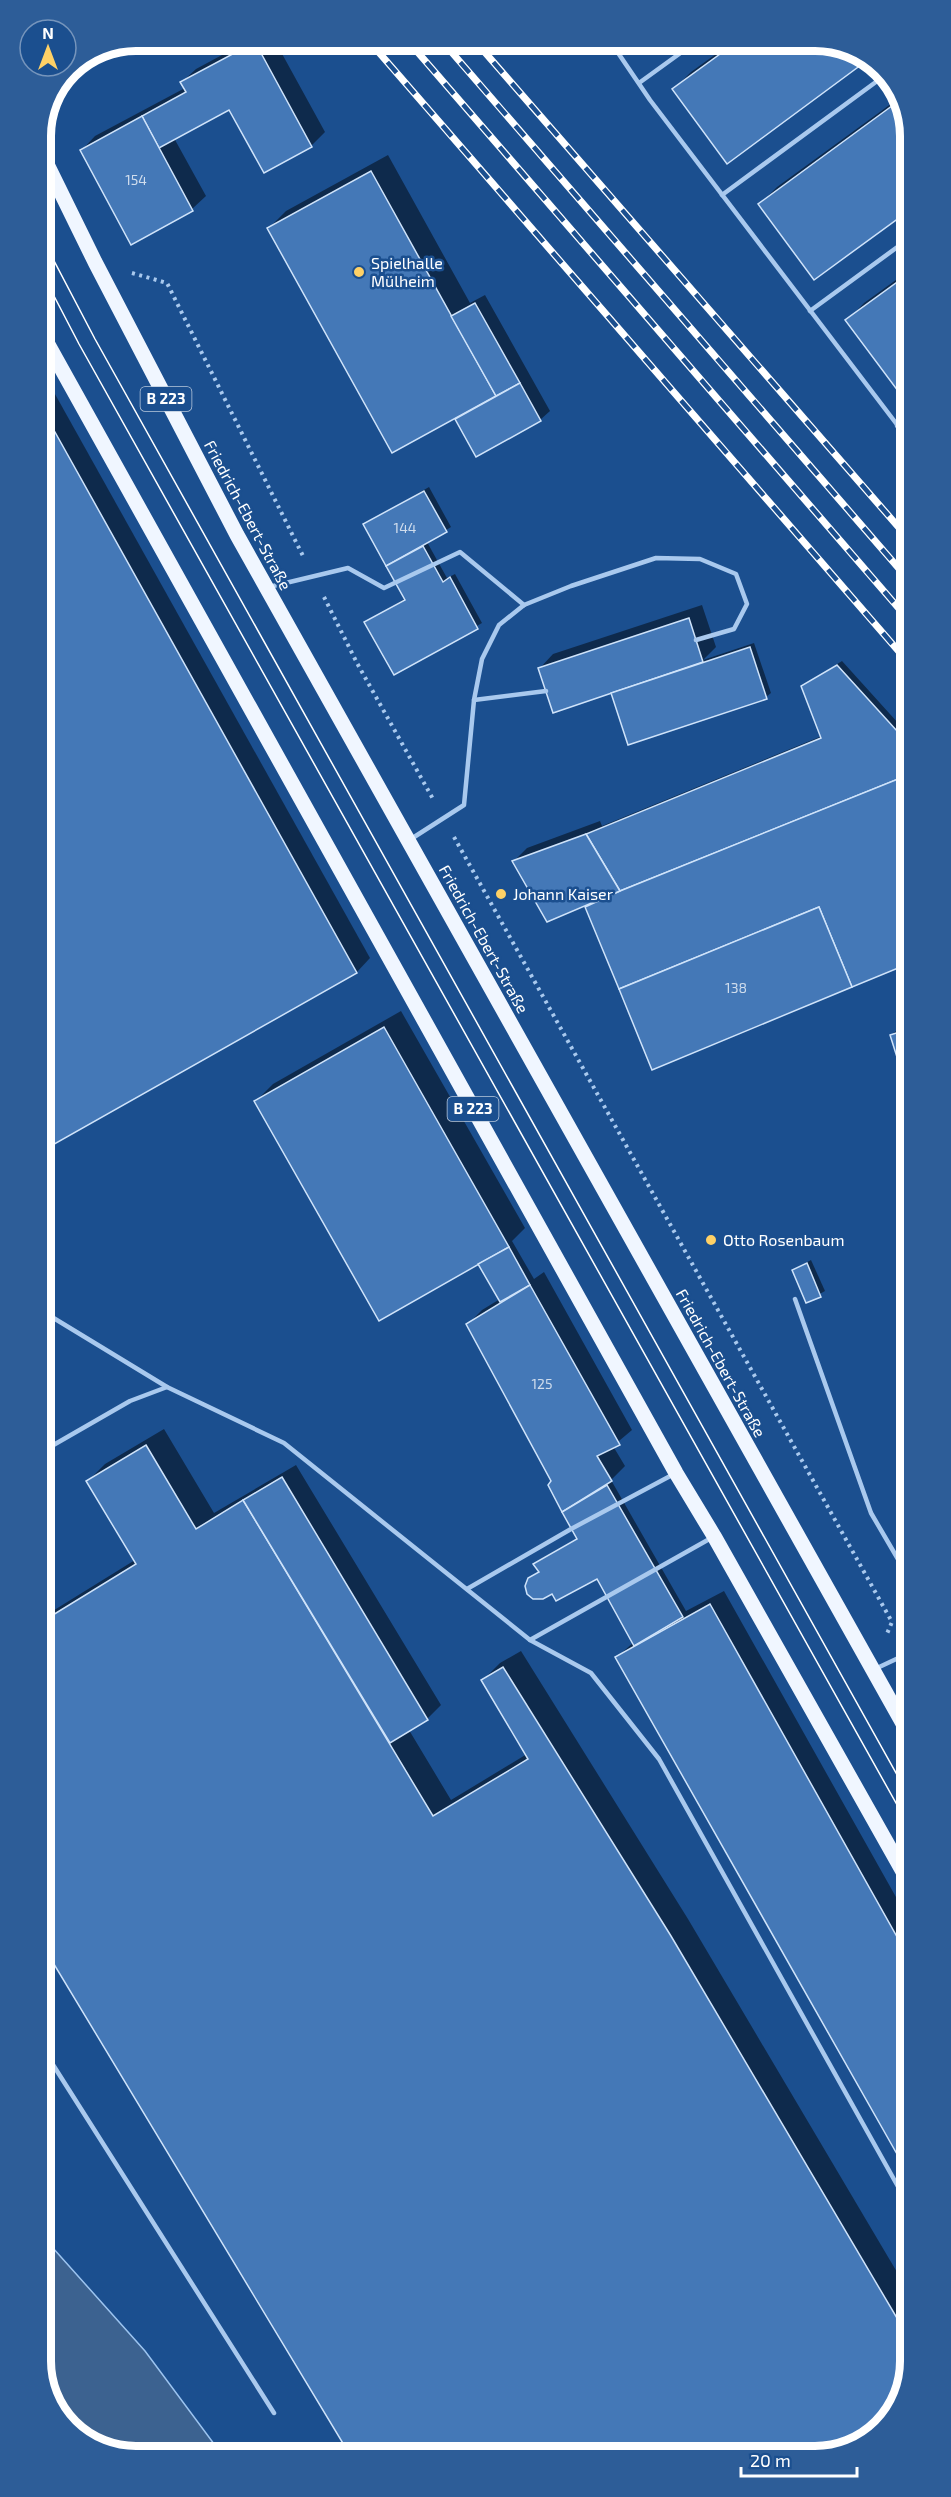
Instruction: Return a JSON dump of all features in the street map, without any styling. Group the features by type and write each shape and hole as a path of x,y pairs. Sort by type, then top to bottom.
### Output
{"main road":[{"name":"Friedrich-Ebert-Straße","path":"51,172 95,262 266,588 900,1719"},
{"name":"B 223","path":"51,350 676,1473 714,1536 900,1866"}],"lane":[{"path":"617,51 639,84 900,430"},
{"path":"639,84 684,51"},
{"path":"722,195 879,80"},
{"path":"810,311 900,245"},
{"path":"266,588 348,568 384,588 460,552 524,605"},
{"path":"408,840 464,805 474,700 482,659 499,625 524,605 571,586 656,558 700,559 736,574 747,604 734,629 696,640"},
{"path":"474,700 546,691"},
{"path":"795,1299 871,1513 900,1563"},
{"path":"51,1317 167,1388 284,1443 530,1640 591,1673 659,1759 900,2190"},
{"path":"51,1445 130,1401 167,1388"},
{"path":"467,1589 571,1529 676,1473"},
{"path":"530,1640 714,1536"},
{"path":"872,1670 900,1657"},
{"path":"51,2062 274,2413"}],"path":[{"path":"95,262 167,283 357,663 892,1622 872,1670"}],"water":[{"path":"51,2246 145,2351 216,2446 119,2444 93,2435 72,2417 60,2399 52,2372"}],"building":[{"path":"238,51 260,51 312,147 264,173 229,110 159,148 142,116 186,92 180,82"},
{"path":"724,51 821,51 842,56 861,65 727,164 672,89"},
{"path":"894,104 900,136 900,217 814,280 758,204"},
{"path":"142,116 193,211 131,245 80,150"},
{"name":"Spielhalle Mülheim","path":"371,171 496,396 392,453 267,228"},
{"path":"900,280 900,394 845,320"},
{"path":"475,303 520,383 496,396 451,316"},
{"path":"520,383 541,421 476,457 455,419"},
{"path":"51,425 357,973 51,1146"},
{"path":"424,491 447,532 386,566 363,524"},
{"path":"423,546 443,582 450,577 478,629 394,675 364,622 405,600 386,566"},
{"path":"689,618 703,662 553,713 538,668"},
{"path":"750,647 767,699 628,745 611,693"},
{"path":"837,665 900,734 900,778 620,891 586,834 821,738 801,686"},
{"path":"900,778 900,967 852,987 819,907 619,989 585,907"},
{"path":"586,834 620,891 547,922 512,861"},
{"path":"819,907 852,987 652,1070 619,989"},
{"path":"384,1027 509,1247 379,1321 254,1101"},
{"path":"900,1032 900,1067 890,1035"},
{"path":"509,1247 530,1285 500,1302 478,1264"},
{"path":"807,1263 821,1297 806,1303 792,1270"},
{"path":"530,1285 620,1445 597,1456 612,1481 562,1512 548,1485 551,1481 466,1324"},
{"path":"146,1445 196,1529 243,1500 433,1816 528,1759 481,1680 503,1667 671,1936 900,2323 900,2361 895,2388 882,2413 862,2432 837,2443 815,2446 345,2446 51,1959 51,1616 136,1564 86,1481"},
{"path":"282,1477 428,1720 390,1743 243,1500"},
{"path":"607,1485 683,1617 634,1646 597,1579 556,1601 552,1594 543,1599 533,1599 527,1594 525,1586 528,1578 539,1572 533,1564 577,1539 562,1512"},
{"path":"710,1604 900,1942 900,2159 615,1657"}],"tram line":[{"path":"51,255 95,339 900,1780"},
{"path":"51,290 900,1810"}],"railway":[{"path":"378,51 900,653"},
{"path":"417,51 900,610"},
{"path":"451,51 900,570"},
{"path":"484,51 900,529"}],"place":[{"name":"Spielhalle Mülheim","path":"359,272"},
{"name":"Johann Kaiser","path":"501,894"},
{"name":"Otto Rosenbaum","path":"711,1240"}]}
